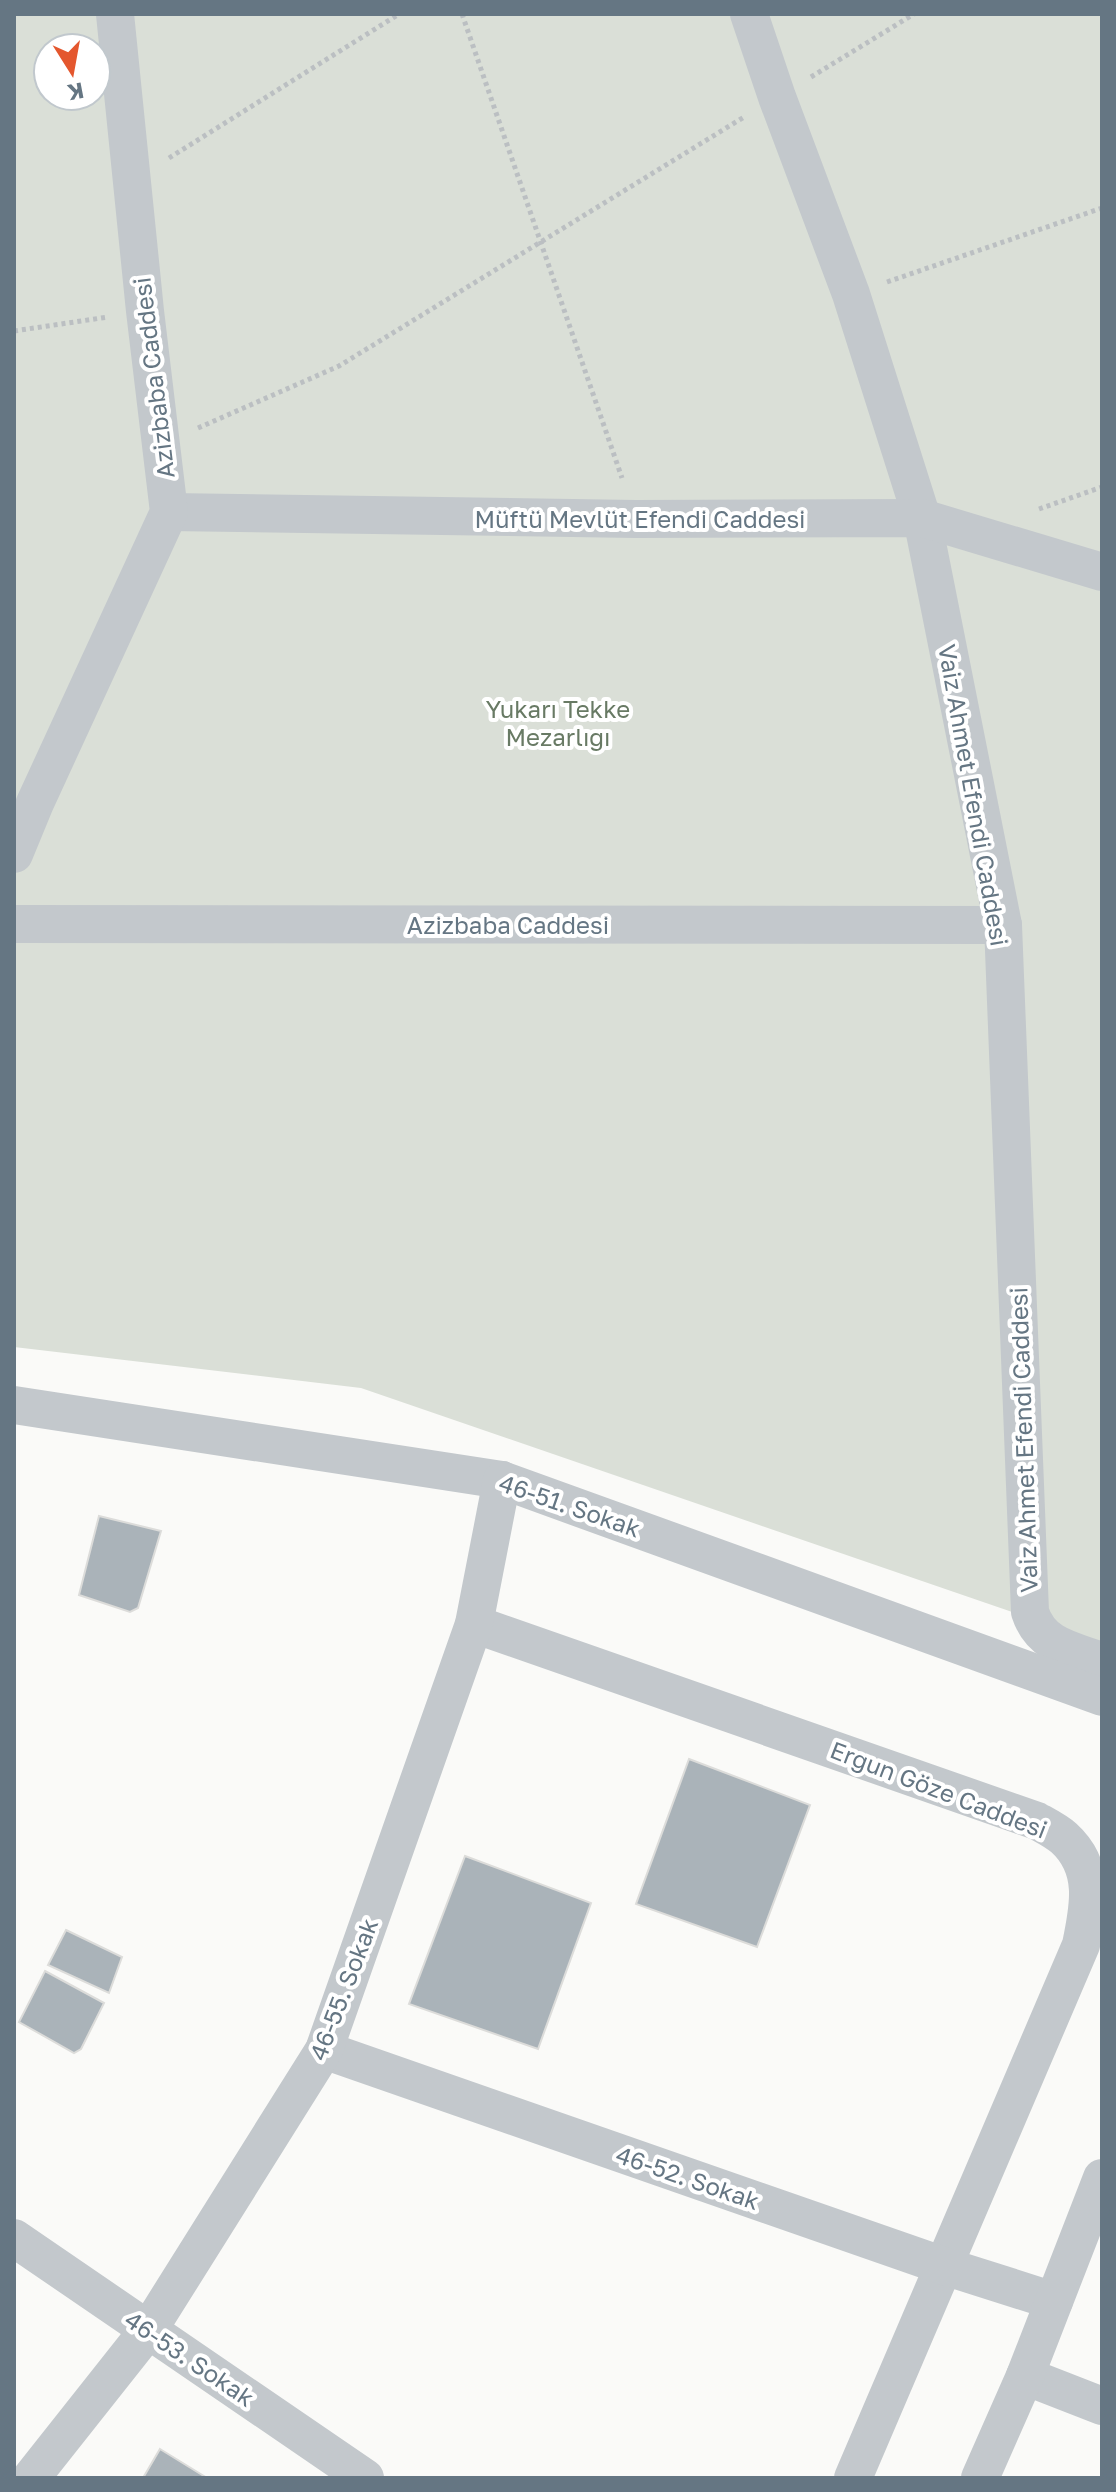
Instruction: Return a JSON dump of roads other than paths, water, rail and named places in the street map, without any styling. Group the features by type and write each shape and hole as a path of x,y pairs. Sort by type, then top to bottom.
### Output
{"street":[{"name":"Azizbaba Caddesi","path":"14,854 169,512 115,14"},
{"name":"Vaiz Ahmet Efendi Caddesi","path":"749,14 851,294 922,518 1003,925 1030,1612 1040,1634 1055,1644 1102,1661"},
{"name":"Müftü Mevlüt Efendi Caddesi","path":"169,512 636,519 922,518 1102,572"},
{"name":"Azizbaba Caddesi","path":"14,924 1003,925"},
{"name":"46-51. Sokak","path":"14,1405 502,1480 1102,1697"},
{"name":"46-55. Sokak","path":"31,2478 149,2329 324,2050 474,1624 502,1480"},
{"name":"Ergun Göze Caddesi","path":"474,1624 1037,1821 1064,1838 1081,1858 1088,1879 1089,1907 1081,1945 853,2478"},
{"name":"46-52. Sokak","path":"324,2050 944,2266 1054,2301"},
{"path":"980,2478 1025,2376 1102,2178"},
{"name":"46-53. Sokak","path":"14,2238 365,2478"},
{"path":"1025,2376 1102,2406"}],"park label":[{"name":"Yukarı Tekke Mezarlığı","path":"558,722"}]}
